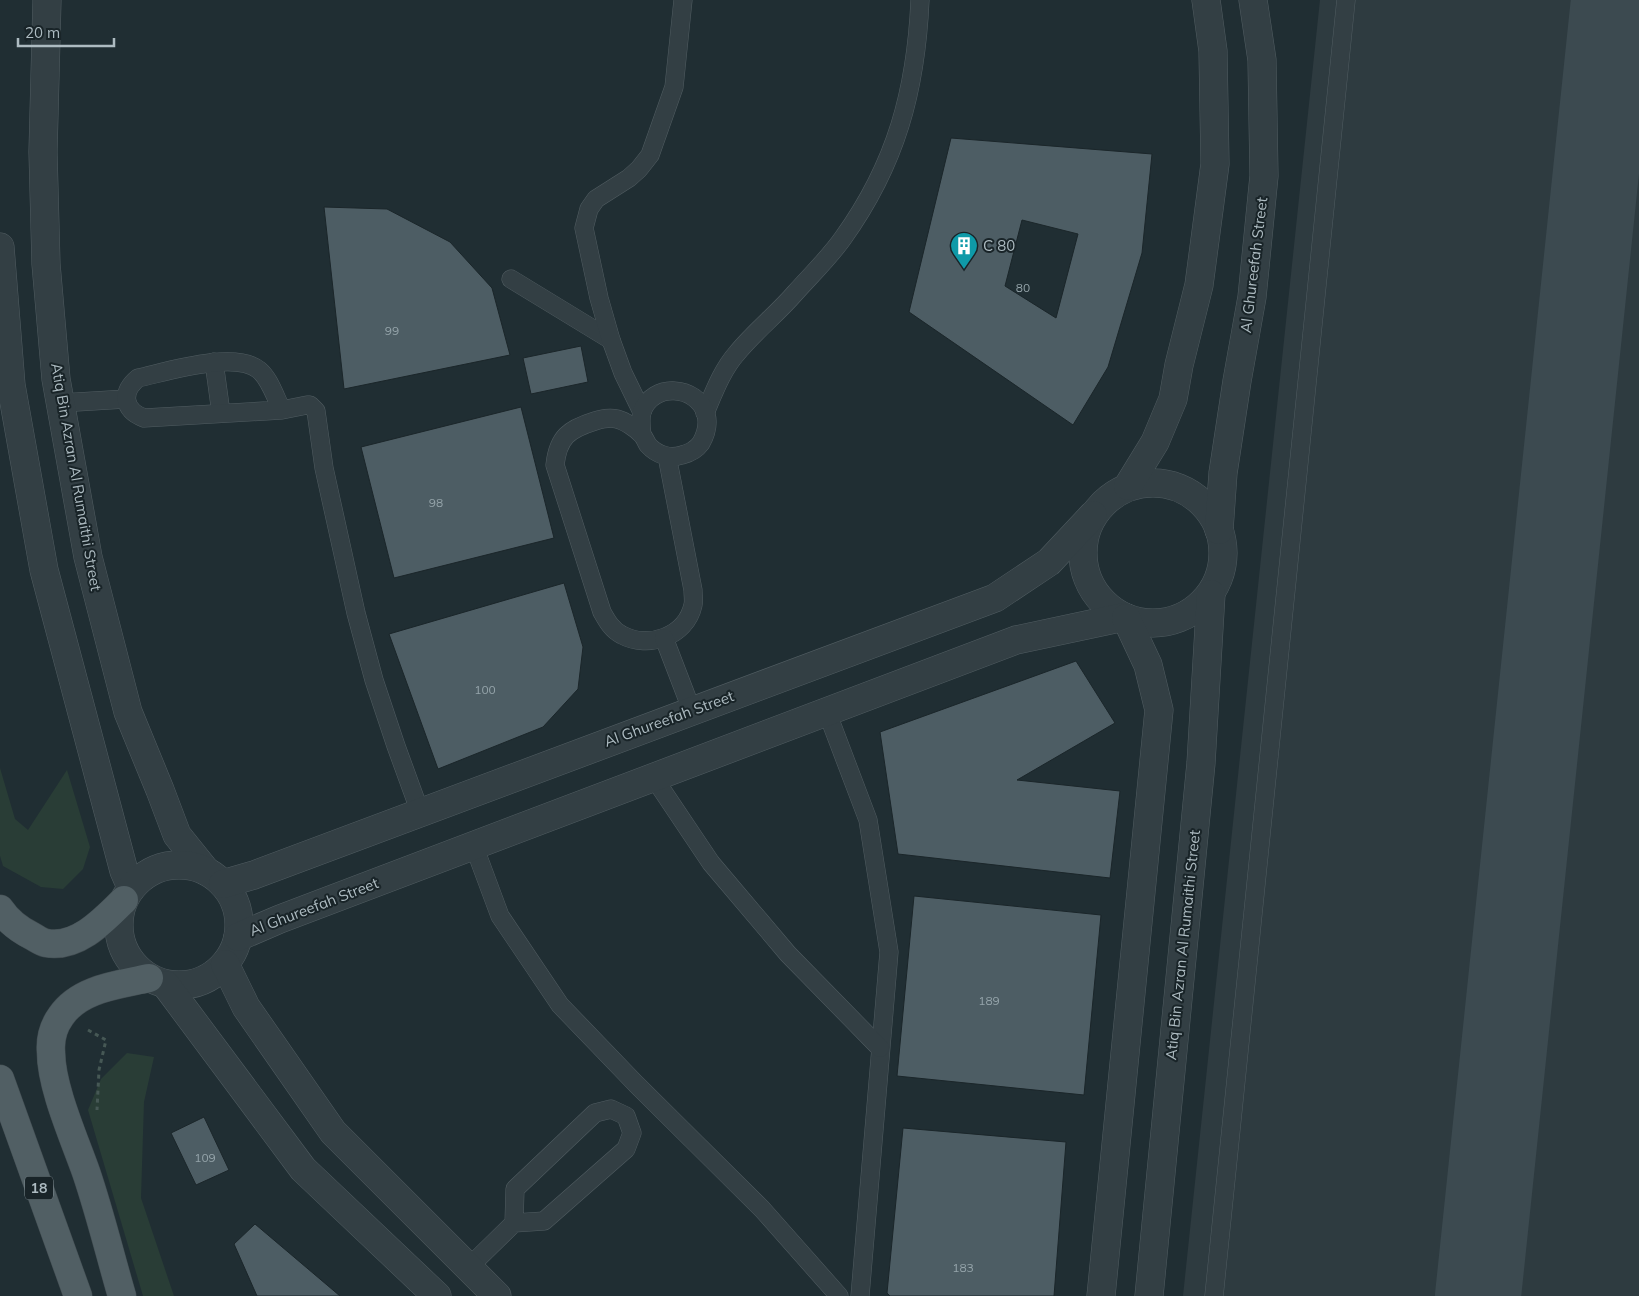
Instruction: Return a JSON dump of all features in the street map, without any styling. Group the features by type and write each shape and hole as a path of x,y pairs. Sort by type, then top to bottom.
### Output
{"main road":[{"path":"0,909 17,929 45,943 64,943 87,932 105,918 127,893"},
{"path":"122,1296 87,1175 55,1082 50,1052 53,1029 62,1015 86,995 100,990 158,982"},
{"name":"18","path":"0,1079 78,1296"}],"street":[{"name":"Atiq Bin Azran Al Rumaithi Street","path":"47,0 42,152 46,255 56,379 88,557 128,712 177,835 215,877"},
{"path":"1128,486 1155,442 1173,399 1179,365 1199,285 1215,164 1213,51 1206,0"},
{"name":"Al Ghureefah Street","path":"1219,530 1225,464 1252,297 1264,176 1262,60 1253,0"},
{"path":"0,247 12,385 44,570 124,870 127,893"},
{"path":"1150,482 1172,486 1192,495 1209,510 1219,530 1224,552 1220,574 1211,594 1198,608 1181,618 1162,623 1143,623 1125,618 1104,604 1090,584 1083,562 1084,538 1093,516 1108,498 1128,486 1150,482"},
{"name":"Al Ghureefah Street","path":"215,877 254,875 995,598 1048,562 1093,516"},
{"name":"Atiq Bin Azran Al Rumaithi Street","path":"1148,1296 1201,764 1211,594"},
{"path":"1101,1296 1159,710 1148,665 1125,618"},
{"name":"Al Ghureefah Street","path":"238,937 280,919 1016,640 1125,618"},
{"path":"158,982 182,986 199,983 214,975 226,964 234,952 238,937 239,918 234,899 215,877 187,865 166,866 146,873 127,893 119,917 118,935 124,953 135,967 158,982 303,1169 437,1296"},
{"path":"226,964 246,1007 333,1132 497,1296"}],"lane":[{"path":"642,412 623,373 611,340 589,256 584,228 589,208 596,199 629,178 650,155 674,87 683,0"},
{"path":"705,413 721,377 736,354 793,295 842,240 882,172 896,140 906,106 916,46 920,0"},
{"path":"1214,1296 1346,0"},
{"path":"511,279 611,340"},
{"path":"214,362 221,413"},
{"path":"282,410 266,378 258,369 241,362 214,362 138,378 130,385 126,399 130,409 136,415 144,418 282,410 310,405 316,411 324,468 356,612 384,708 420,812"},
{"path":"642,435 640,423 642,412 648,401 657,394 669,390 691,395 700,403 705,413 707,424 705,436 699,446 690,453 679,456 667,456 656,452 642,435 617,419 606,418 578,426 569,433 561,442 556,453 555,465 602,612 610,625 621,634 635,640 650,642 664,638 677,631 687,619 693,605 693,590 667,456"},
{"path":"60,403 126,399"},
{"path":"664,638 692,711"},
{"path":"827,712 868,820 889,952 860,1296"},
{"path":"654,778 711,863 788,954 880,1048"},
{"path":"474,846 500,916 560,1005 636,1084 762,1209 839,1296"},
{"path":"468,1267 514,1222 544,1221 626,1149 632,1133 626,1116 611,1109 595,1113 514,1189 514,1222"}],"path":[{"path":"62,1015 106,1040 99,1070 97,1116"}],"shaded area":[{"path":"1320,0 1639,0 1639,1296 1183,1296"}],"green space":[{"path":"0,768 15,819 28,830 67,770 90,847 83,869 63,889 41,887 3,866 0,856"},
{"path":"127,1053 154,1057 144,1102 141,1198 174,1296 143,1296 88,1110 101,1079"}],"building":[{"name":"C 80","path":"951,138 1152,154 1142,253 1108,367 1073,425 909,312","holes":["1022,220 1078,234 1056,318 1005,286"]},
{"path":"324,207 387,209 450,242 492,288 510,355 344,389"},
{"path":"581,346 588,382 531,394 523,358"},
{"path":"521,407 554,538 394,578 361,447"},
{"path":"564,583 583,647 578,689 543,727 438,769 389,634"},
{"path":"1076,661 1115,723 1017,780 1120,791 1110,878 898,854 880,732"},
{"path":"914,896 1101,915 1084,1095 897,1076"},
{"path":"204,1117 229,1170 196,1185 171,1133"},
{"path":"903,1128 1066,1142 1054,1296 890,1296 887,1293"},
{"path":"255,1224 340,1296 257,1296 234,1244"}],"taxiway":[{"path":"1478,1296 1614,0"}],"place":[{"name":"C 80","path":"964,270"}]}
